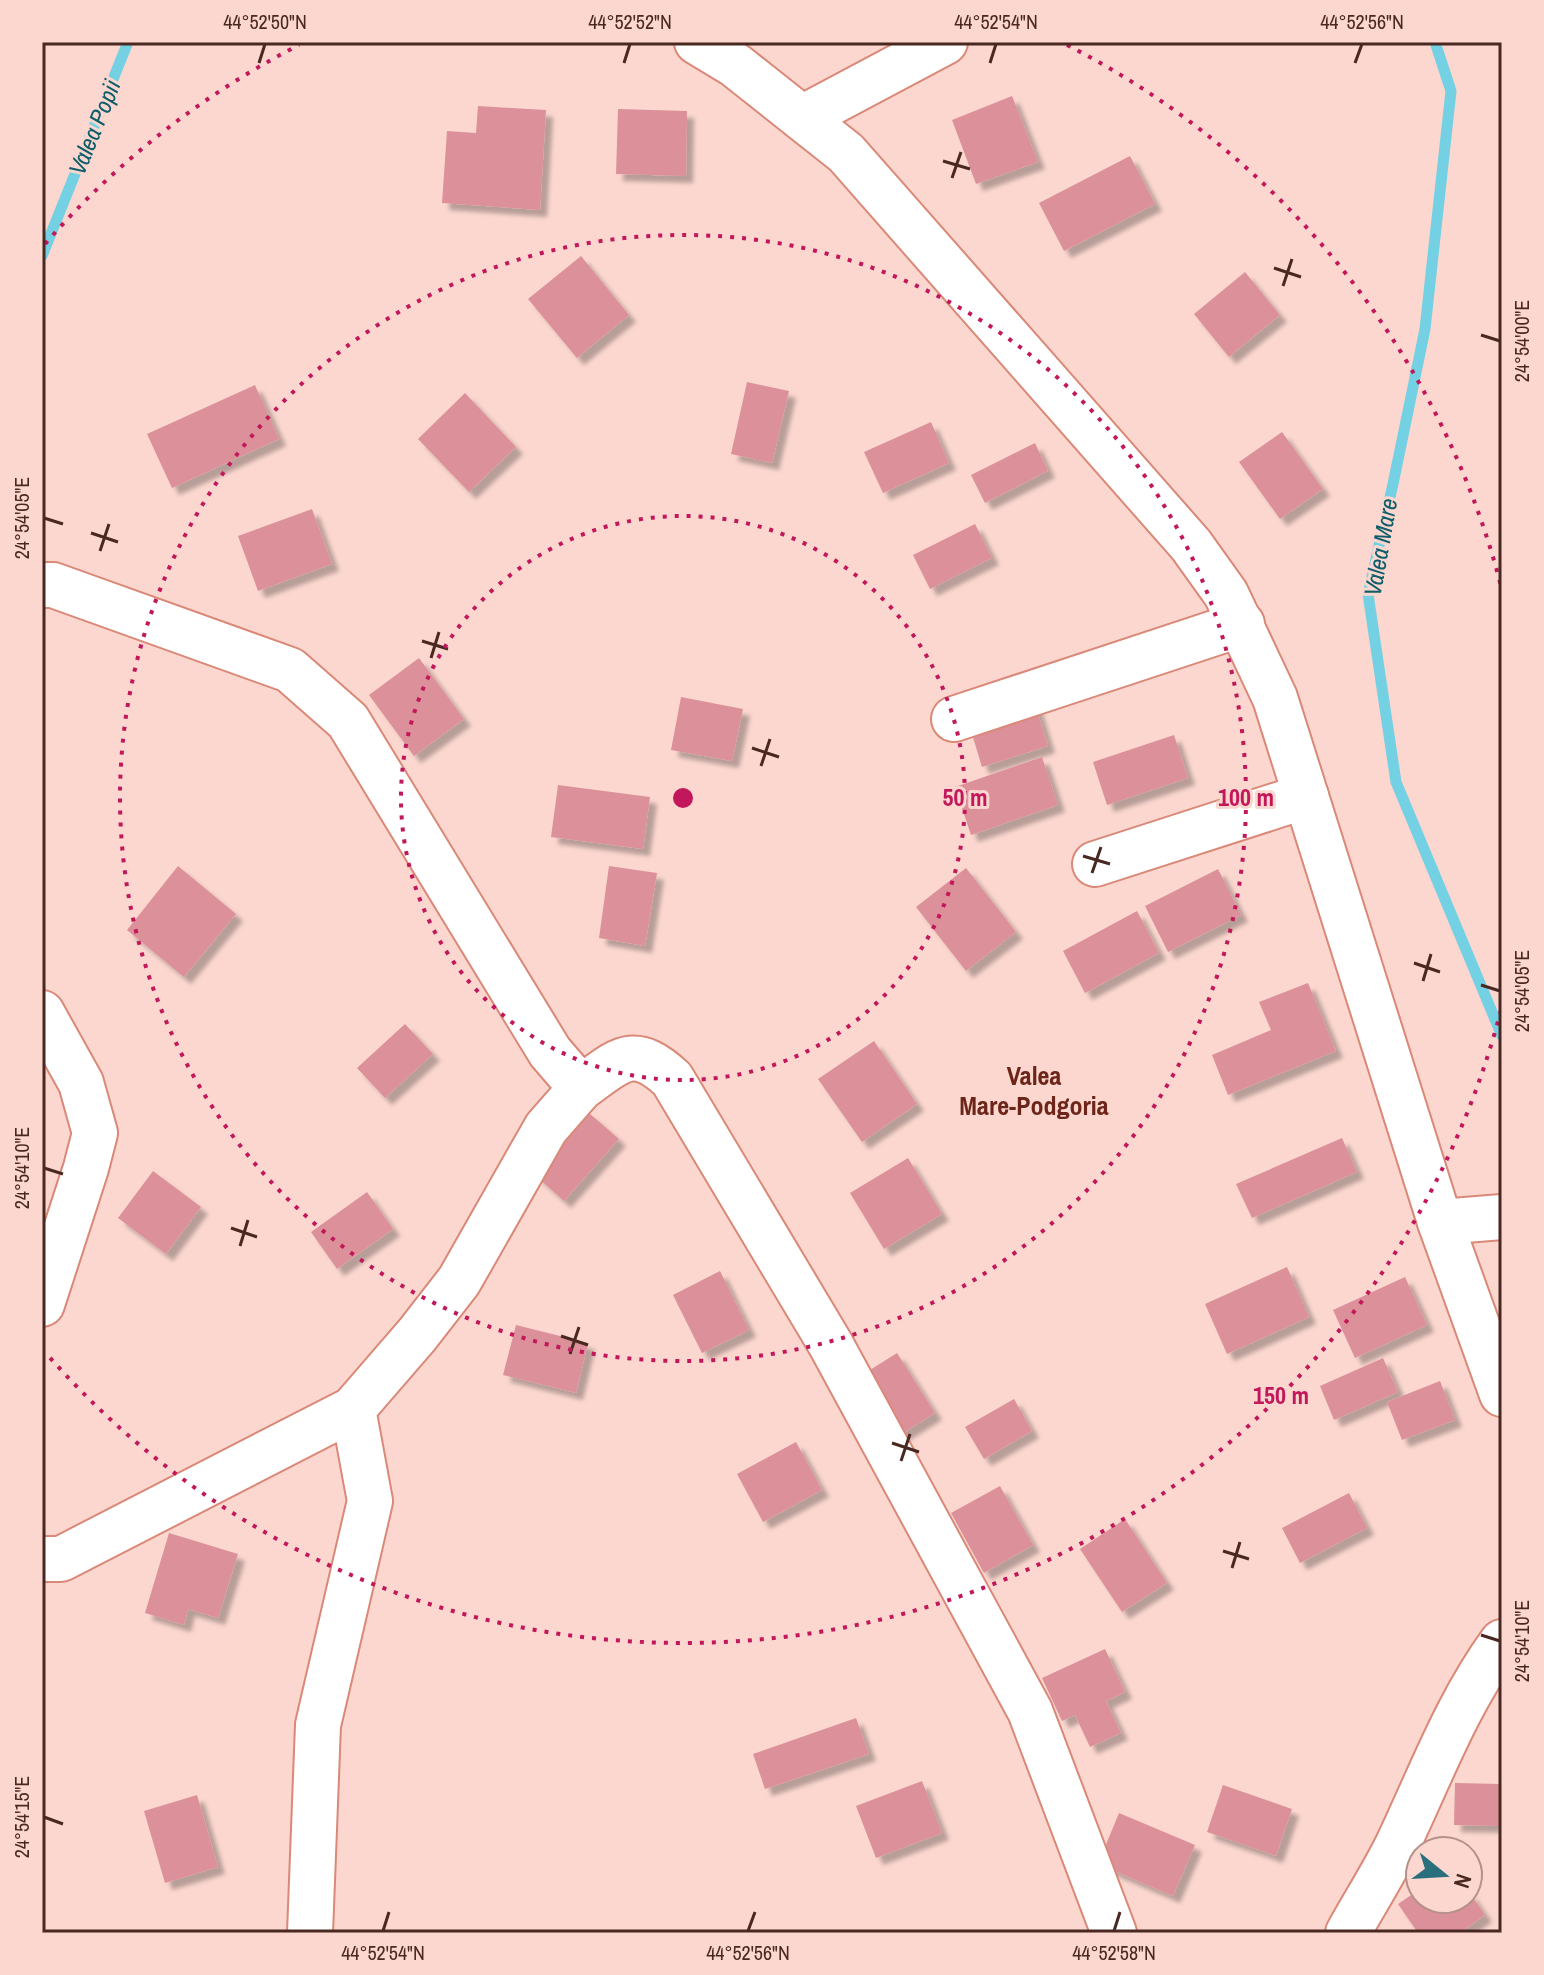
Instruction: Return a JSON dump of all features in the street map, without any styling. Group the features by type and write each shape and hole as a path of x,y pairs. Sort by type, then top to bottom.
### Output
{"street":[{"path":"697,42 735,65 846,153 1181,533 1226,594 1275,698 1440,1222 1502,1394"},
{"path":"802,118 945,42"},
{"path":"42,585 53,585 290,670 348,721 550,1052 581,1088"},
{"path":"954,719 1242,624"},
{"path":"1095,864 1306,796"},
{"path":"42,1013 81,1083 95,1133 42,1304"},
{"path":"42,1559 61,1559 353,1409 459,1281 546,1128 581,1088 620,1061 639,1057 657,1065 672,1079 831,1345 1030,1711 1114,1933"},
{"path":"1440,1222 1502,1217"},
{"path":"310,1933 318,1725 370,1501 353,1409"},
{"path":"1348,1933 1395,1849 1456,1714 1502,1642"}],"building":[{"path":"1012,96 1038,162 976,184 952,120"},
{"path":"478,106 546,110 540,210 442,203 447,131 476,133"},
{"path":"618,109 687,111 686,176 616,174"},
{"path":"1130,156 1155,204 1064,251 1039,203"},
{"path":"581,256 629,315 577,358 528,299"},
{"path":"1245,272 1280,315 1229,357 1194,314"},
{"path":"747,382 789,391 772,463 731,454"},
{"path":"255,385 279,439 172,488 147,434"},
{"path":"465,393 516,447 469,492 418,439"},
{"path":"931,422 949,463 883,493 864,452"},
{"path":"1282,432 1323,489 1280,519 1239,462"},
{"path":"1035,443 1048,471 985,503 971,475"},
{"path":"312,509 332,564 258,591 238,536"},
{"path":"975,524 992,558 930,589 913,555"},
{"path":"419,658 464,719 414,756 369,695"},
{"path":"681,697 743,709 732,761 671,750"},
{"path":"1035,704 1048,746 982,767 969,724"},
{"path":"1174,735 1188,778 1107,805 1093,762"},
{"path":"1042,757 1058,805 971,835 955,787"},
{"path":"558,785 650,797 643,849 551,837"},
{"path":"178,866 236,914 184,977 127,930"},
{"path":"609,866 657,873 645,946 599,938"},
{"path":"966,868 1016,932 966,971 916,907"},
{"path":"1218,869 1241,915 1168,952 1145,906"},
{"path":"1137,911 1159,953 1085,993 1063,951"},
{"path":"1308,983 1336,1051 1228,1095 1212,1055 1271,1030 1259,1002"},
{"path":"405,1024 433,1054 385,1098 357,1068"},
{"path":"874,1041 917,1104 862,1142 818,1079"},
{"path":"589,1113 619,1139 564,1201 535,1175"},
{"path":"1342,1138 1357,1172 1252,1218 1236,1184"},
{"path":"908,1158 942,1214 884,1249 850,1193"},
{"path":"153,1171 201,1207 166,1254 118,1218"},
{"path":"367,1192 393,1229 337,1269 311,1232"},
{"path":"1287,1267 1309,1317 1227,1354 1205,1304"},
{"path":"720,1271 749,1330 702,1353 673,1295"},
{"path":"1405,1277 1427,1325 1355,1358 1333,1310"},
{"path":"516,1325 588,1343 576,1393 503,1375"},
{"path":"897,1353 935,1413 900,1435 862,1375"},
{"path":"1383,1358 1398,1392 1334,1420 1320,1386"},
{"path":"1440,1381 1455,1420 1402,1440 1387,1402"},
{"path":"1014,1399 1032,1431 984,1459 965,1427"},
{"path":"796,1442 822,1490 763,1522 737,1474"},
{"path":"1000,1486 1033,1545 984,1573 951,1513"},
{"path":"1349,1493 1367,1528 1300,1563 1282,1528"},
{"path":"1125,1519 1167,1583 1122,1612 1080,1549"},
{"path":"169,1533 238,1554 218,1618 188,1609 184,1625 145,1613"},
{"path":"1105,1649 1125,1692 1106,1701 1121,1733 1090,1747 1075,1715 1062,1721 1042,1678"},
{"path":"856,1718 869,1754 765,1789 753,1754"},
{"path":"922,1781 942,1833 876,1858 856,1806"},
{"path":"1455,1783 1502,1784 1502,1826 1454,1825"},
{"path":"1223,1785 1292,1809 1276,1856 1207,1832"},
{"path":"197,1795 218,1867 165,1883 144,1811"},
{"path":"1119,1813 1195,1845 1173,1896 1098,1864"},
{"path":"1406,1915 1485,1915 1460,1933 1418,1933"}],"waterway":[{"name":"Valea Popii","path":"42,256 128,42"},
{"name":"Valea Mare","path":"1435,42 1451,91 1425,329 1368,594 1396,782 1502,1036"}],"district":[{"name":"Valea Mare-Podgoria","path":"1034,1090"}]}
